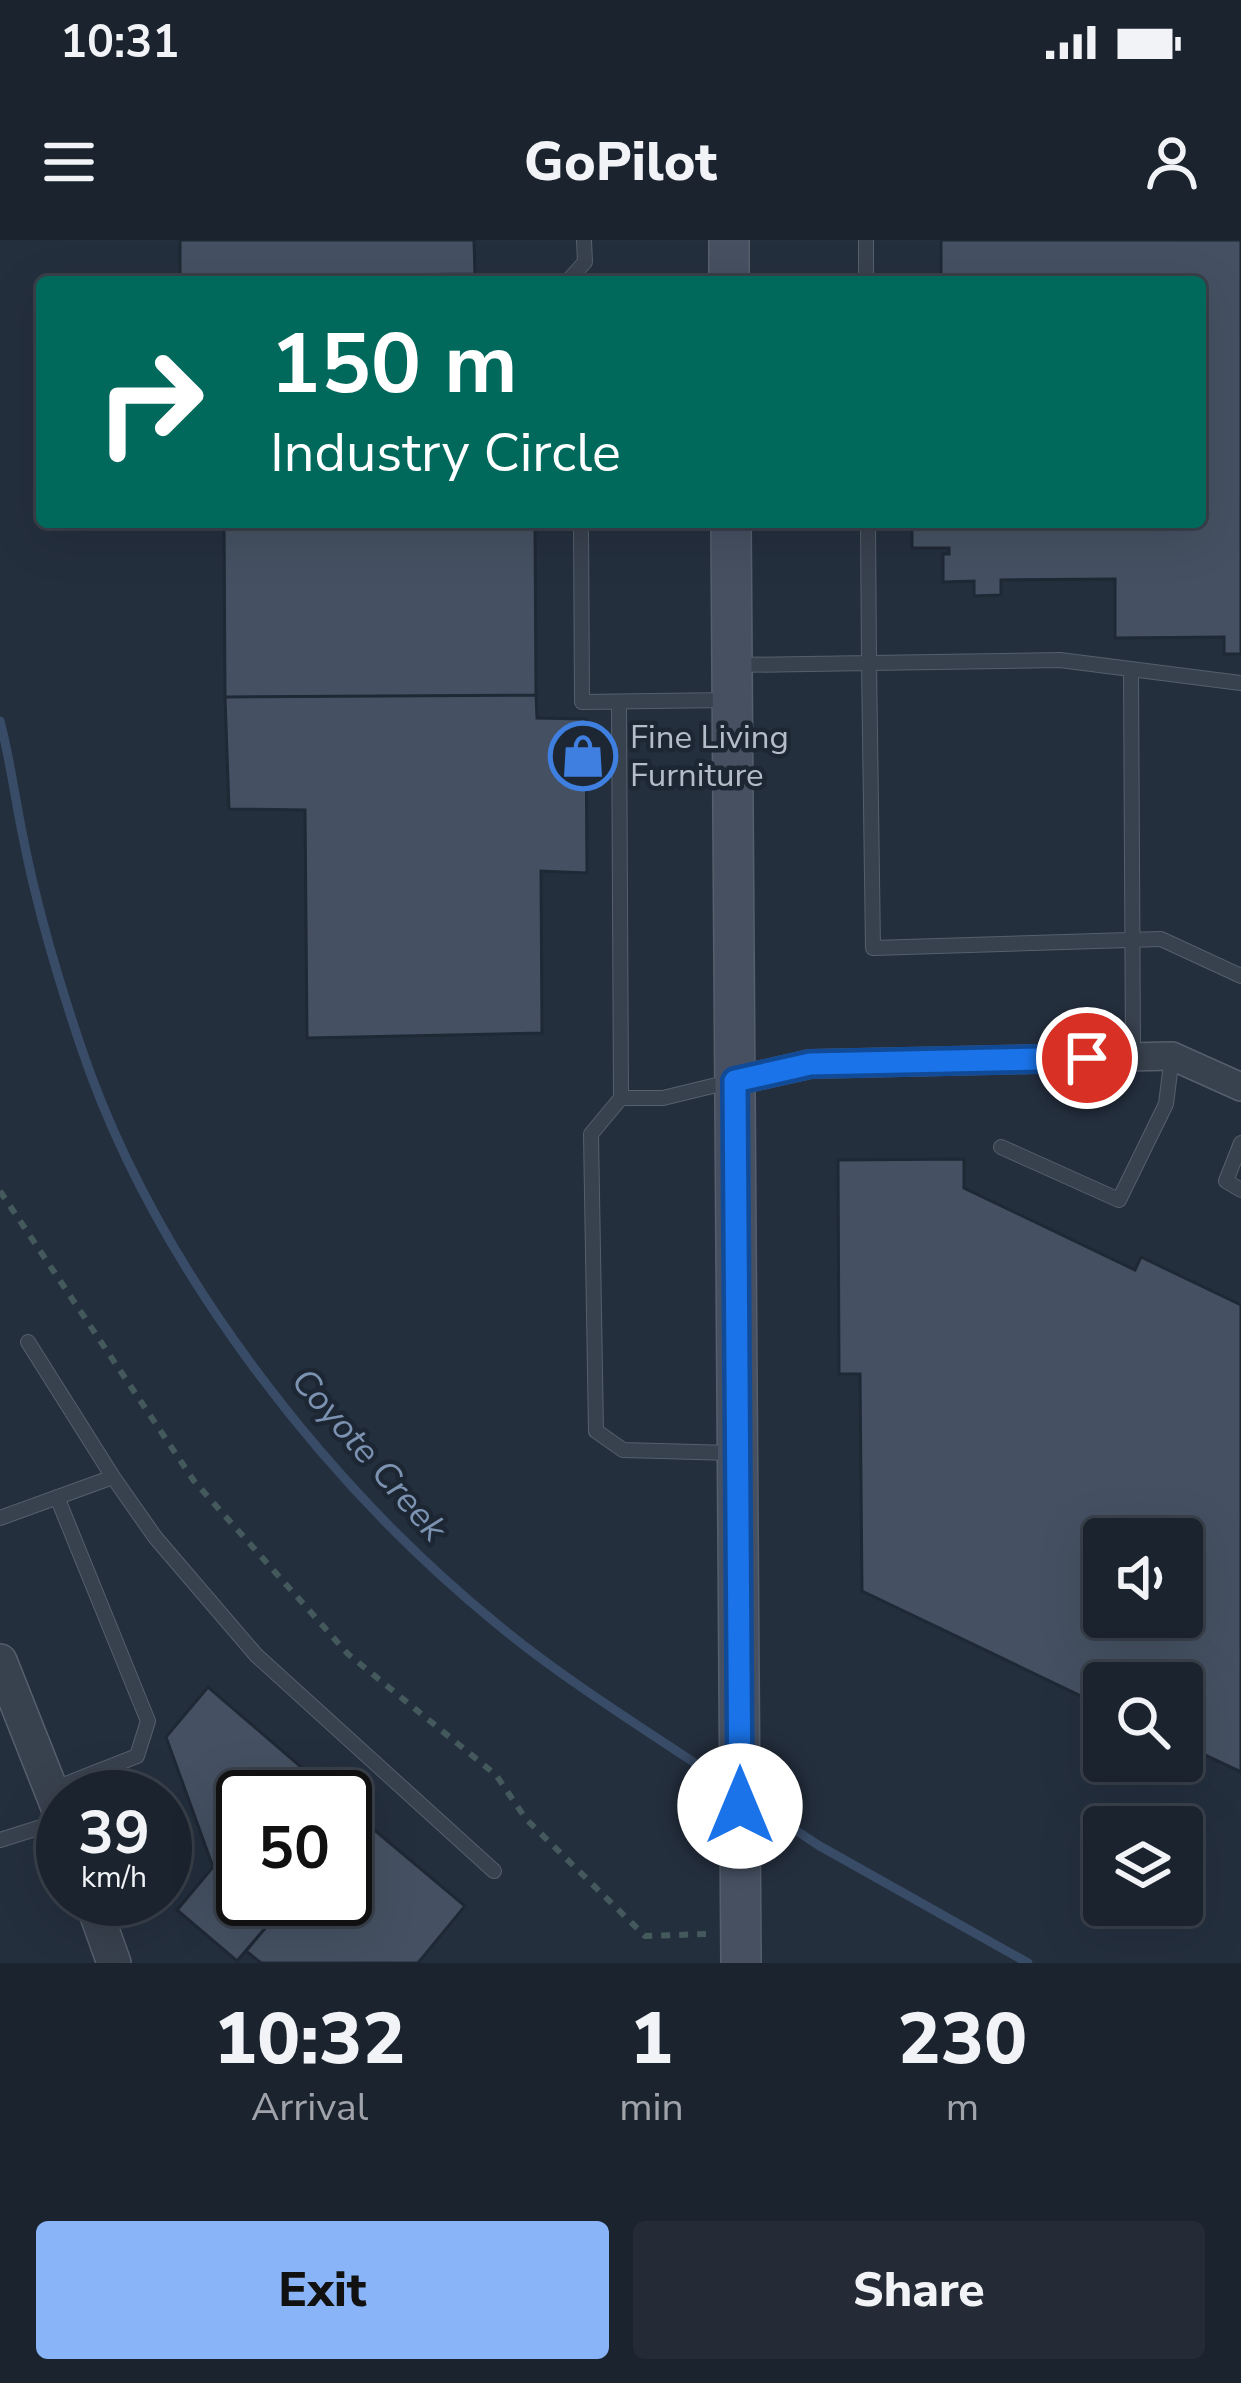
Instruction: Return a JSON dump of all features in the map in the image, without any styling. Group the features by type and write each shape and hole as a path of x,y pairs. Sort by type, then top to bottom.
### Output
{"main road":[{"path":"729,240 729,276"},
{"path":"731,528 741,1939"}],"street":[{"path":"735,1081 810,1064 1172,1056 1241,1087"},
{"path":"0,1661 44,1770"},
{"path":"101,1926 114,1963"}],"lane":[{"path":"572,276 585,262 584,240"},
{"path":"866,240 866,276"},
{"path":"581,528 582,702 620,702 868,663 1041,659 1241,683"},
{"path":"868,528 873,948 1161,939 1241,976"},
{"path":"1131,669 1133,1057"},
{"path":"620,702 622,1098 591,1134 596,1431 623,1450 737,1453"},
{"path":"1001,1147 1119,1201 1166,1104 1172,1056"},
{"path":"622,1098 663,1098 735,1081"},
{"path":"1241,1143 1226,1181 1241,1190"},
{"path":"28,1342 155,1537 256,1655 494,1871"},
{"path":"0,1518 113,1477"},
{"path":"57,1497 148,1721 137,1756 117,1770"},
{"path":"0,1840 36,1821"}],"path":[{"path":"0,1191 194,1481 348,1654 496,1775 526,1820 645,1936 741,1939"}],"building":[{"path":"180,240 474,240 475,274 180,276"},
{"path":"941,240 1241,240 1241,654 1224,654 1224,637 1115,638 1115,579 1001,580 1001,595 974,596 974,581 943,582 943,554 949,554 949,548 912,548 912,528 1206,528 1206,276 941,276"},
{"path":"224,528 535,528 536,695 225,697"},
{"path":"536,695 537,718 586,719 587,873 541,871 542,1033 307,1038 305,810 229,809 225,697"},
{"path":"964,1159 964,1188 1135,1270 1141,1257 1241,1305 1241,1772 1203,1754 1203,1662 1083,1662 1083,1697 862,1591 860,1374 839,1374 838,1160"},
{"path":"208,1687 305,1770 216,1770 216,1926 267,1926 237,1961 192,1923 192,1892 213,1867 192,1809 192,1770 178,1770 166,1737"},
{"path":"372,1828 465,1906 418,1963 261,1963 246,1951 267,1926 372,1926"}],"waterway":[{"name":"Coyote Creek","path":"0,721 35,890 81,1047 152,1209 251,1363 368,1504 432,1567 553,1667 729,1786"},
{"name":"Coyote Creek","path":"753,1802 818,1845 1028,1963"}],"place":[{"name":"Fine Living Furniture","path":"583,756"}],"route":[{"path":"740,1806 735,1081 810,1064 1087,1058"}]}
